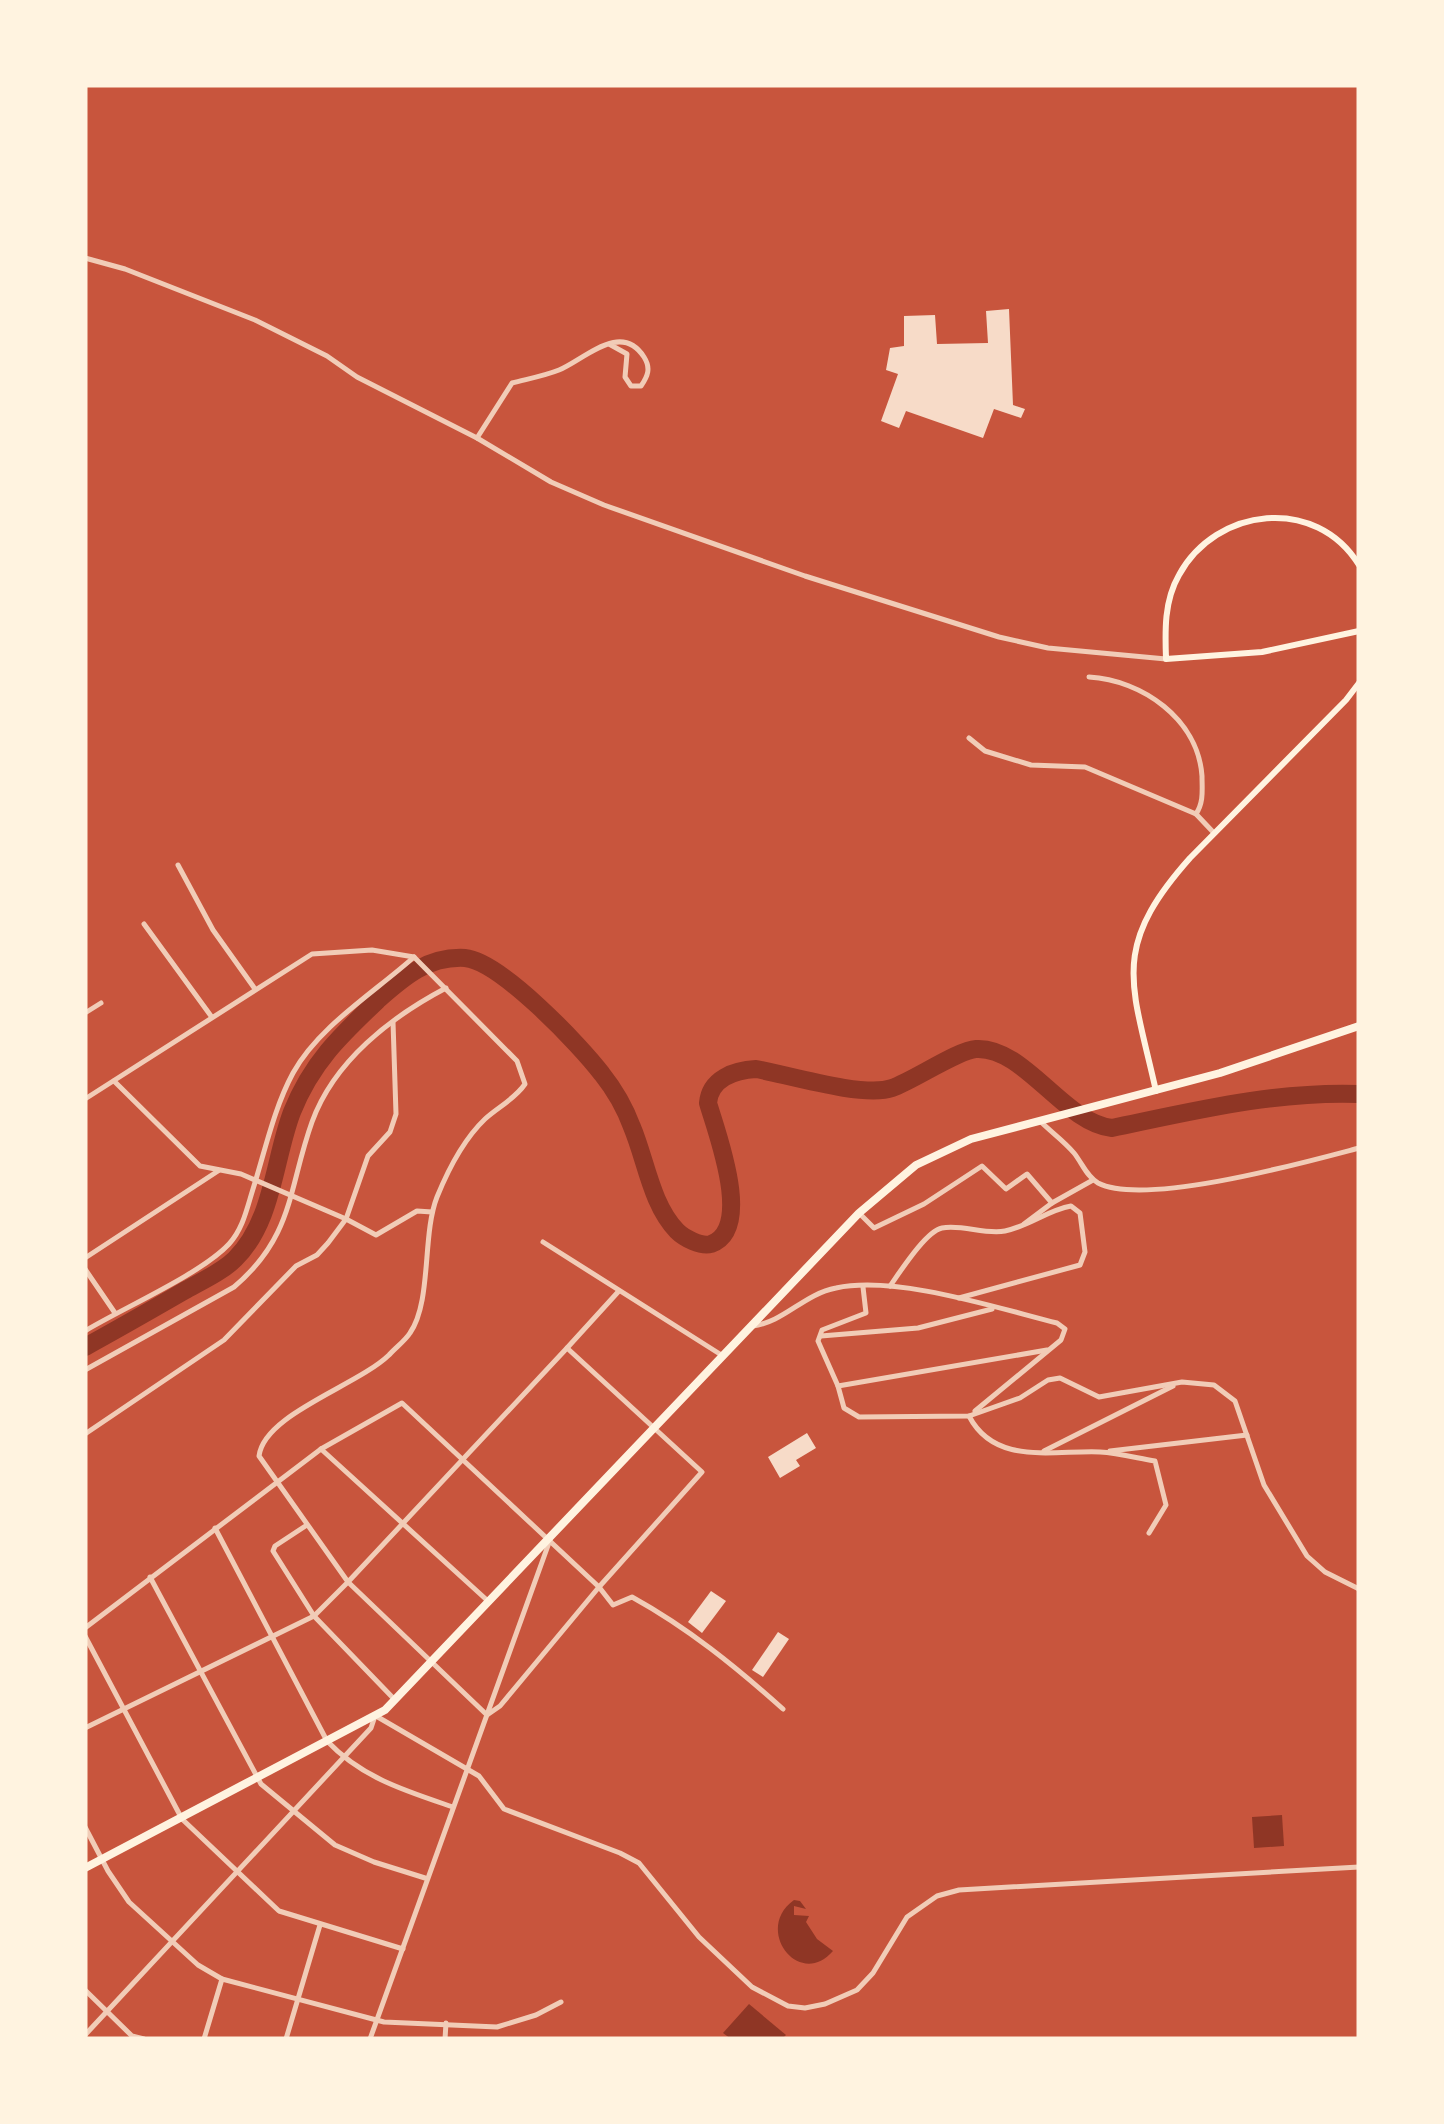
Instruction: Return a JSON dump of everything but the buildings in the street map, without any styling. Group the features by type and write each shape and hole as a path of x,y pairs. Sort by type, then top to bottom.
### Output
{"main road":[{"path":"1359,565 1336,540 1303,522 1274,516 1238,522 1200,547 1176,579 1166,622 1166,659 1262,652 1359,630"},
{"path":"1156,1090 1132,984 1136,944 1155,900 1359,683"},
{"path":"85,1868 375,1716 396,1700 859,1213 916,1165 971,1138 1220,1073 1359,1026"}],"street":[{"path":"85,258 125,269 255,320 477,438 551,482 604,505 805,576 999,638 1048,648 1166,659"},
{"path":"477,438 512,383 561,369 608,344 624,341 638,348 648,362 648,375 641,386 631,386 625,377 628,354 608,344"},
{"path":"1089,677 1134,686 1170,710 1184,727 1202,770 1202,797 1196,814"},
{"path":"969,738 985,751 1031,765 1084,767 1196,814 1214,833"},
{"path":"178,865 214,930 254,989"},
{"path":"144,924 212,1016"},
{"path":"85,1099 312,954 372,950 414,957 518,1061 524,1084 520,1092 478,1126 458,1154 432,1212 423,1286 412,1332 372,1370 294,1410 260,1446 259,1456 348,1582 487,1715"},
{"path":"85,1332 202,1265 226,1247 241,1227 296,1068 343,1016 414,957"},
{"path":"85,1370 234,1287 271,1248 292,1196 311,1124 330,1085 351,1057 393,1022 446,988"},
{"path":"85,1013 101,1002"},
{"path":"85,1434 224,1340 296,1266 317,1255 346,1218 368,1156 390,1132 396,1114 393,1022"},
{"path":"114,1081 200,1166 256,1180 346,1218 376,1236 409,1214 432,1212"},
{"path":"1039,1120 1072,1151 1093,1180 1108,1187 1175,1188 1276,1170 1359,1148"},
{"path":"859,1213 874,1228 924,1204 982,1166 1006,1189 1027,1174 1052,1202"},
{"path":"85,1258 218,1171"},
{"path":"1022,1226 1052,1202 1093,1180"},
{"path":"889,1286 931,1233 942,1228 1002,1232 1030,1225 1060,1208 1071,1206 1080,1213 1085,1252 1080,1265 956,1299"},
{"path":"543,1242 722,1356"},
{"path":"85,1269 115,1313"},
{"path":"752,1326 772,1324 806,1299 836,1288 889,1286 1058,1323 1065,1329 1061,1340 1050,1350 969,1416"},
{"path":"863,1287 866,1313 822,1330 820,1336 822,1354 844,1408 860,1417 969,1416 1020,1398 1048,1380 1060,1378 1099,1397 1182,1382 1214,1385 1235,1401 1264,1485 1307,1556 1325,1572 1359,1589"},
{"path":"85,1728 314,1616 618,1292"},
{"path":"820,1336 918,1328 994,1308"},
{"path":"487,1715 500,1706 599,1586 702,1472 566,1348"},
{"path":"838,1386 1050,1350"},
{"path":"1042,1452 1182,1382"},
{"path":"85,1628 322,1449 402,1403 599,1586 613,1605 632,1596 696,1635 782,1709"},
{"path":"969,1416 976,1430 1012,1452 1102,1452 1247,1435"},
{"path":"322,1449 489,1602"},
{"path":"1102,1452 1155,1461 1166,1505 1149,1533"},
{"path":"308,1525 275,1546 274,1551 314,1616 396,1700"},
{"path":"215,1528 270,1636 328,1740 343,1758 386,1784 453,1807"},
{"path":"370,2039 550,1540"},
{"path":"150,1577 256,1778 292,1812 335,1844 374,1862 427,1878"},
{"path":"85,1636 182,1819 279,1911 402,1949"},
{"path":"85,2035 371,1728 375,1716 479,1776 504,1808 639,1863 699,1937 752,1987 773,2000 806,2008 844,1998 857,1990 874,1974 906,1917 936,1896 958,1890 1359,1867"},
{"path":"85,1827 129,1902 207,1972 222,1978 377,2020 497,2027 562,2002"},
{"path":"286,2039 320,1924"},
{"path":"204,2039 222,1978"},
{"path":"85,1990 132,2038 144,2039"},
{"path":"445,2039 446,2023"},
{"path":"496,2039 497,2027"}],"shaded area":[{"path":"1282,1815 1284,1846 1254,1848 1252,1817"},
{"path":"794,1900 806,1909 794,1906 794,1915 809,1916 806,1922 817,1939 833,1951 820,1961 807,1964 795,1960 779,1939 783,1912"},
{"path":"749,2004 786,2035 782,2039 731,2039 723,2033"}],"waterway":[{"path":"85,1347 235,1259 248,1244 265,1209 292,1112 318,1064 388,991 418,969 439,960 465,958 498,973 576,1044 623,1106 668,1220 684,1236 702,1244 711,1244 724,1235 731,1200 724,1156 708,1103 718,1082 740,1071 756,1069 845,1088 879,1090 892,1088 968,1051 994,1051 1011,1059 1077,1113 1112,1128 1266,1099 1359,1094"}]}
